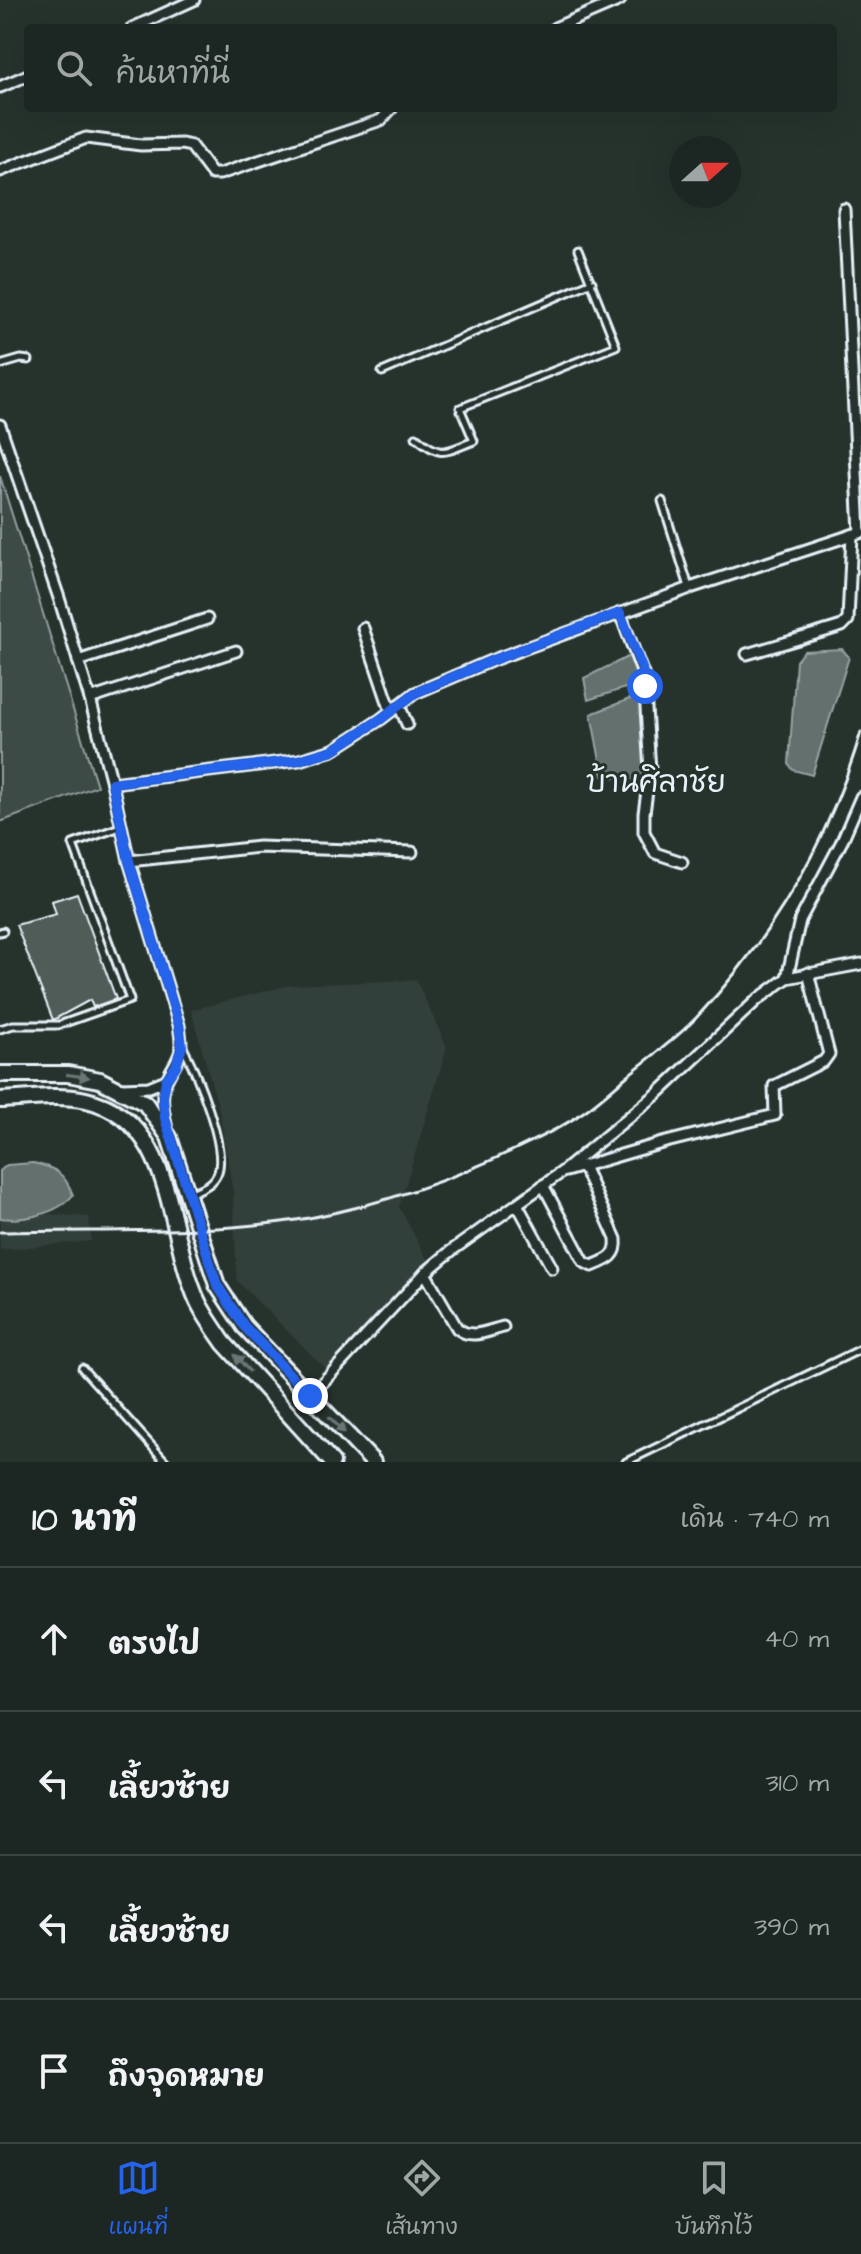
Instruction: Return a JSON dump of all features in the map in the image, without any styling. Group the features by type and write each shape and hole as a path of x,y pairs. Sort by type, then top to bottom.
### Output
{"main road":[{"path":"0,1074 68,1074 100,1080 121,1088 145,1103 169,1137 217,1285 227,1303 244,1326 373,1462"},
{"path":"0,1100 84,1099 114,1110 132,1123 147,1141 155,1160 190,1278 210,1323 224,1343 332,1462"}],"street":[{"path":"141,24 194,0"},
{"path":"564,24 620,0"},
{"path":"0,87 24,77"},
{"path":"0,171 86,138 141,145 191,146 207,170 220,174 381,120 388,112"},
{"path":"747,654 842,626 848,620 857,533 844,209"},
{"path":"0,425 90,699 129,861 179,1025 182,1046 176,1066 166,1080 163,1108 169,1137"},
{"path":"112,783 299,760 333,750 415,693 493,660 690,588 857,533"},
{"path":"620,613 644,677 650,770 644,832 655,853 682,862"},
{"path":"78,661 207,619"},
{"path":"363,628 395,708 407,724"},
{"path":"90,699 236,651"},
{"path":"787,978 800,920 841,843 861,797"},
{"path":"129,861 259,847 412,852"},
{"path":"310,1396 425,1273 562,1172 657,1094 757,1000 787,978 861,964"},
{"path":"562,1172 775,1115 774,1086 824,1061 829,1054 808,973"},
{"path":"121,1088 149,1087 166,1080"},
{"path":"543,1185 584,1262 592,1266 612,1257 617,1249 616,1239 583,1166"},
{"path":"517,1204 552,1268"},
{"path":"425,1273 457,1328 464,1334 503,1327"}],"lane":[{"path":"416,437 433,451 443,452 474,441 460,408 616,346 578,250"},
{"path":"382,372 592,282"},
{"path":"0,365 23,358 29,360"},
{"path":"662,501 690,588"},
{"path":"0,1029 13,1025 59,1025 130,1000 73,844 121,826"},
{"path":"182,1046 197,1074 219,1148 218,1173 214,1180 189,1194"},
{"path":"626,1462 861,1349"},
{"path":"82,1368 166,1462"}],"shaded area":[{"path":"0,476 97,786 0,822"},
{"path":"842,649 849,657 812,775 793,770 789,764 796,661 804,651"},
{"path":"640,651 647,681 588,700 584,678"},
{"path":"640,695 651,766 645,781 603,776 591,714"},
{"path":"416,980 447,1047 399,1207 430,1264 325,1368 237,1281 233,1193 220,1113 191,1010 290,985"},
{"path":"33,1163 58,1172 73,1195 58,1207 40,1215 0,1218 0,1171 7,1165"},
{"path":"0,1211 89,1217 91,1241 0,1250"}],"building":[{"path":"77,893 116,999 93,1007 90,1000 53,1020 16,925 56,914 52,901"}],"railway":[{"path":"0,1232 194,1229 309,1218 365,1205 447,1179 566,1123 597,1102 688,1026 750,954 774,920 815,849 833,811 861,732"}],"district":[{"name":"บ้านศิลาชัย","path":"656,782"}],"route":[{"path":"310,1396 244,1326 217,1285 169,1137 163,1097 166,1080 176,1066 182,1046 179,1025 129,861 112,783 299,760 333,750 415,693 620,613 642,668 645,686"}]}
